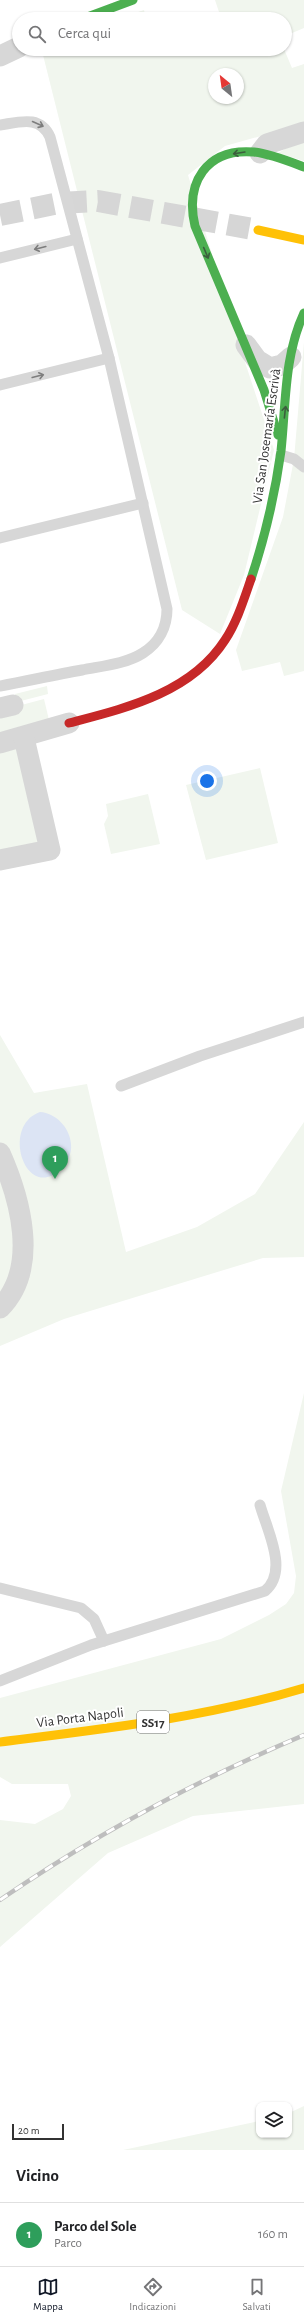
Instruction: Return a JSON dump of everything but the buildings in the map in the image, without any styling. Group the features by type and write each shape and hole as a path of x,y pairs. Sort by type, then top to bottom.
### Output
{"street":[{"path":"96,12 112,4 133,0"},
{"path":"0,56 12,50"},
{"path":"260,153 267,144 304,132"},
{"path":"281,453 270,406 246,345 195,226 190,198 195,182 202,171 213,162 240,152 260,153 304,167"},
{"path":"258,230 304,240"},
{"name":"Via San Josemaría Escrivà","path":"69,723 162,693 190,676 220,648 236,618 256,564 271,510 281,453 291,357 296,330 304,313"},
{"path":"246,345 257,360 270,368 282,365 291,357"},
{"path":"0,743 24,738 69,723"},
{"path":"0,860 50,850 24,738"},
{"path":"0,1153 18,1203 22,1250 17,1282 9,1298 0,1308"},
{"name":"Via Porta Napoli","path":"0,1742 194,1715 246,1704 304,1688"}],"lane":[{"path":"0,125 31,121 40,123 46,129 78,239 109,358 167,609 166,625 158,639 144,653 121,662 0,686"},
{"path":"0,258 78,239"},
{"path":"0,385 109,358"},
{"path":"281,453 294,459 304,467"},
{"path":"0,538 143,503"},
{"path":"121,1086 207,1053 304,1022"},
{"path":"0,1681 104,1640 257,1595 268,1588 275,1578 276,1565 260,1505"},
{"path":"0,1588 81,1608 94,1619 104,1640"}],"shaded area":[{"path":"215,0 304,0 304,28 292,33 292,12 219,12"},
{"path":"43,56 287,56 292,68 304,64 304,124 225,146 188,175 241,350 274,450 244,575 220,634 182,610"},
{"path":"304,138 304,161 278,153"},
{"path":"304,342 304,671 284,676 280,662 242,671 236,650 283,517 294,459"},
{"path":"47,686 48,694 17,702 15,694"},
{"path":"44,699 49,720 0,740 0,715 14,707"},
{"path":"21,742 46,847 0,857 0,747"},
{"path":"260,768 278,843 206,860 186,785"},
{"path":"148,794 160,844 111,854 104,824 108,816 106,804"},
{"path":"0,1035 34,1093 87,1084 126,1252 197,1227 255,1194 304,1122 304,1257 263,1258 64,1319 0,1346"},
{"path":"304,1393 304,1804 193,1816 108,1853 0,1947 0,1820 35,1824 63,1809 71,1796 68,1784 12,1784 0,1777 0,1698 221,1639 269,1615 286,1604 294,1593 296,1576 281,1491"},
{"path":"304,2106 304,2150 123,2150 256,2122 256,2138 292,2138 292,2112"}],"water":[{"path":"40,1112 51,1115 61,1122 68,1132 71,1144 70,1154 66,1163 61,1169 48,1177 37,1176 28,1170 22,1158 20,1145 21,1132 28,1120"}],"tunnel":[{"path":"0,215 59,203 98,201 258,230"}],"railway":[{"path":"0,1900 73,1853 148,1810 225,1770 304,1735"}],"traffic: fast":[{"path":"101,12 133,0"},
{"path":"278,435 264,390 195,226 193,196 203,171 212,162 223,156 237,152 260,153 286,160 304,167"},
{"path":"251,579 273,499 281,451 289,363 297,329 304,313"}],"traffic: slow":[{"path":"258,230 304,240"},
{"path":"0,1742 115,1727 191,1715 304,1688"}],"traffic: jam":[{"path":"69,723 113,711 156,696 176,686 194,673 211,658 225,640 240,610 251,579"}],"place":[{"name":"Parco del Sole","path":"55,1179"}]}
